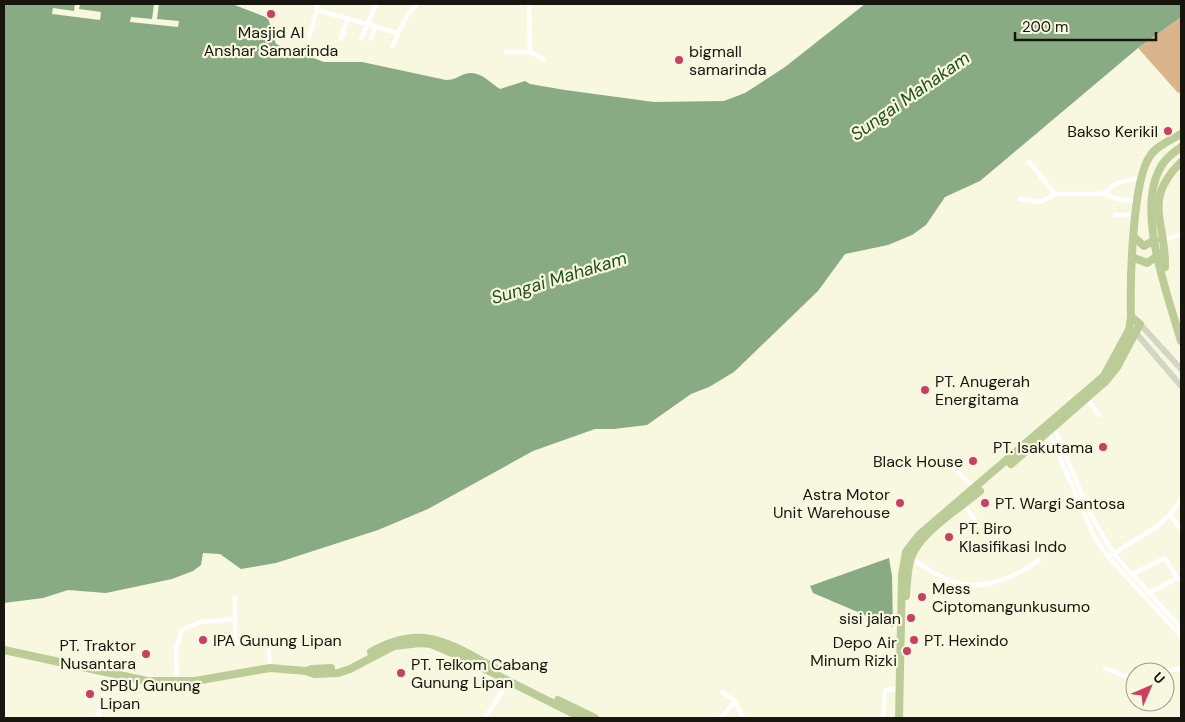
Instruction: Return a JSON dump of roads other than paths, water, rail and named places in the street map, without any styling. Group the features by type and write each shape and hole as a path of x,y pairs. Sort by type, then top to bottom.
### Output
{"highway":[{"path":"898,718 902,575 906,552 923,531 1087,398 1111,375 1132,332 1134,238 1140,178 1150,156 1181,134"},
{"path":"1163,275 1165,263 1151,212 1151,196 1162,165 1181,147"},
{"path":"1181,162 1163,183 1158,197 1158,255 1181,341"},
{"path":"1134,238 1144,246 1159,241"},
{"path":"1134,258 1147,263 1158,255"},
{"path":"904,718 904,645 907,575 910,559 925,536 964,504 1104,376 1132,332 1140,324 1131,317"},
{"path":"306,671 312,668 343,666 392,641 403,638 422,637 458,648 582,718"},
{"path":"4,650 147,681 177,682 199,681 270,668 306,671 314,674 344,671 394,646 420,643 431,644 457,654 509,681 595,718"}],"main road":[{"path":"1140,324 1181,369"},
{"path":"1132,332 1181,386"}],"street":[{"path":"309,37 317,4"},
{"path":"361,39 376,4"},
{"path":"393,46 408,14 417,4"},
{"path":"529,4 530,52"},
{"path":"317,10 398,33"},
{"path":"341,38 348,18"},
{"path":"371,39 375,27"},
{"path":"506,52 530,52 544,59"},
{"path":"1029,162 1055,194"},
{"path":"1103,194 1116,183 1140,178"},
{"path":"1020,199 1041,202 1055,194 1103,194 1137,202"},
{"path":"1115,215 1136,215"},
{"path":"1159,241 1181,234"},
{"path":"1087,398 1099,414"},
{"path":"1050,427 1090,513 1113,553 1181,636"},
{"path":"1050,427 1087,522 1109,558 1127,578 1181,628"},
{"path":"948,463 975,488"},
{"path":"1109,558 1113,553 1156,528 1170,515 1181,500"},
{"path":"964,504 978,525"},
{"path":"1170,515 1181,529"},
{"path":"1127,578 1165,558 1179,578 1146,595"},
{"path":"910,559 949,580 969,584 1012,578 1039,560"},
{"path":"235,598 235,641 268,643 270,668"},
{"path":"177,682 176,648 182,630 202,622 235,619"},
{"path":"1105,668 1125,676"},
{"path":"97,718 110,674"},
{"path":"485,718 509,681"},
{"path":"882,718 885,692 899,689"},
{"path":"722,692 735,701 743,718"},
{"path":"721,718 735,701"}],"water":[{"name":"Sungai Mahakam","path":"4,4 232,4 268,18 276,44 324,62 362,62 446,80 475,73 500,89 525,81 530,84 565,90 654,102 724,101 745,93 785,67 865,4 1181,4 1181,17 1138,48 980,181 945,197 926,225 912,235 888,245 845,254 818,291 734,372 709,387 691,394 647,425 595,429 533,451 428,509 378,530 276,563 241,569 220,554 203,553 201,565 193,571 172,579 106,593 68,590 43,598 4,603"},
{"path":"889,558 892,576 893,627 813,593 810,586"}],"place":[{"name":"Masjid Al Anshar Samarinda","path":"271,14"},
{"name":"bigmall samarinda","path":"679,60"},
{"name":"Bakso Kerikil","path":"1168,131"},
{"name":"PT. Anugerah Energitama","path":"925,390"},
{"name":"PT. Isakutama","path":"1103,447"},
{"name":"Black House","path":"973,461"},
{"name":"Astra Motor Unit Warehouse","path":"900,503"},
{"name":"PT. Wargi Santosa","path":"985,503"},
{"name":"PT. Biro Klasifikasi Indo","path":"949,537"},
{"name":"Mess Ciptomangunkusumo","path":"922,597"},
{"name":"sisi jalan","path":"911,618"},
{"name":"IPA Gunung Lipan","path":"203,640"},
{"name":"PT. Hexindo","path":"914,640"},
{"name":"Depo Air Minum Rizki","path":"907,651"},
{"name":"PT. Traktor Nusantara","path":"146,654"},
{"name":"PT. Telkom Cabang Gunung Lipan","path":"401,673"},
{"name":"SPBU Gunung Lipan","path":"90,694"}]}
